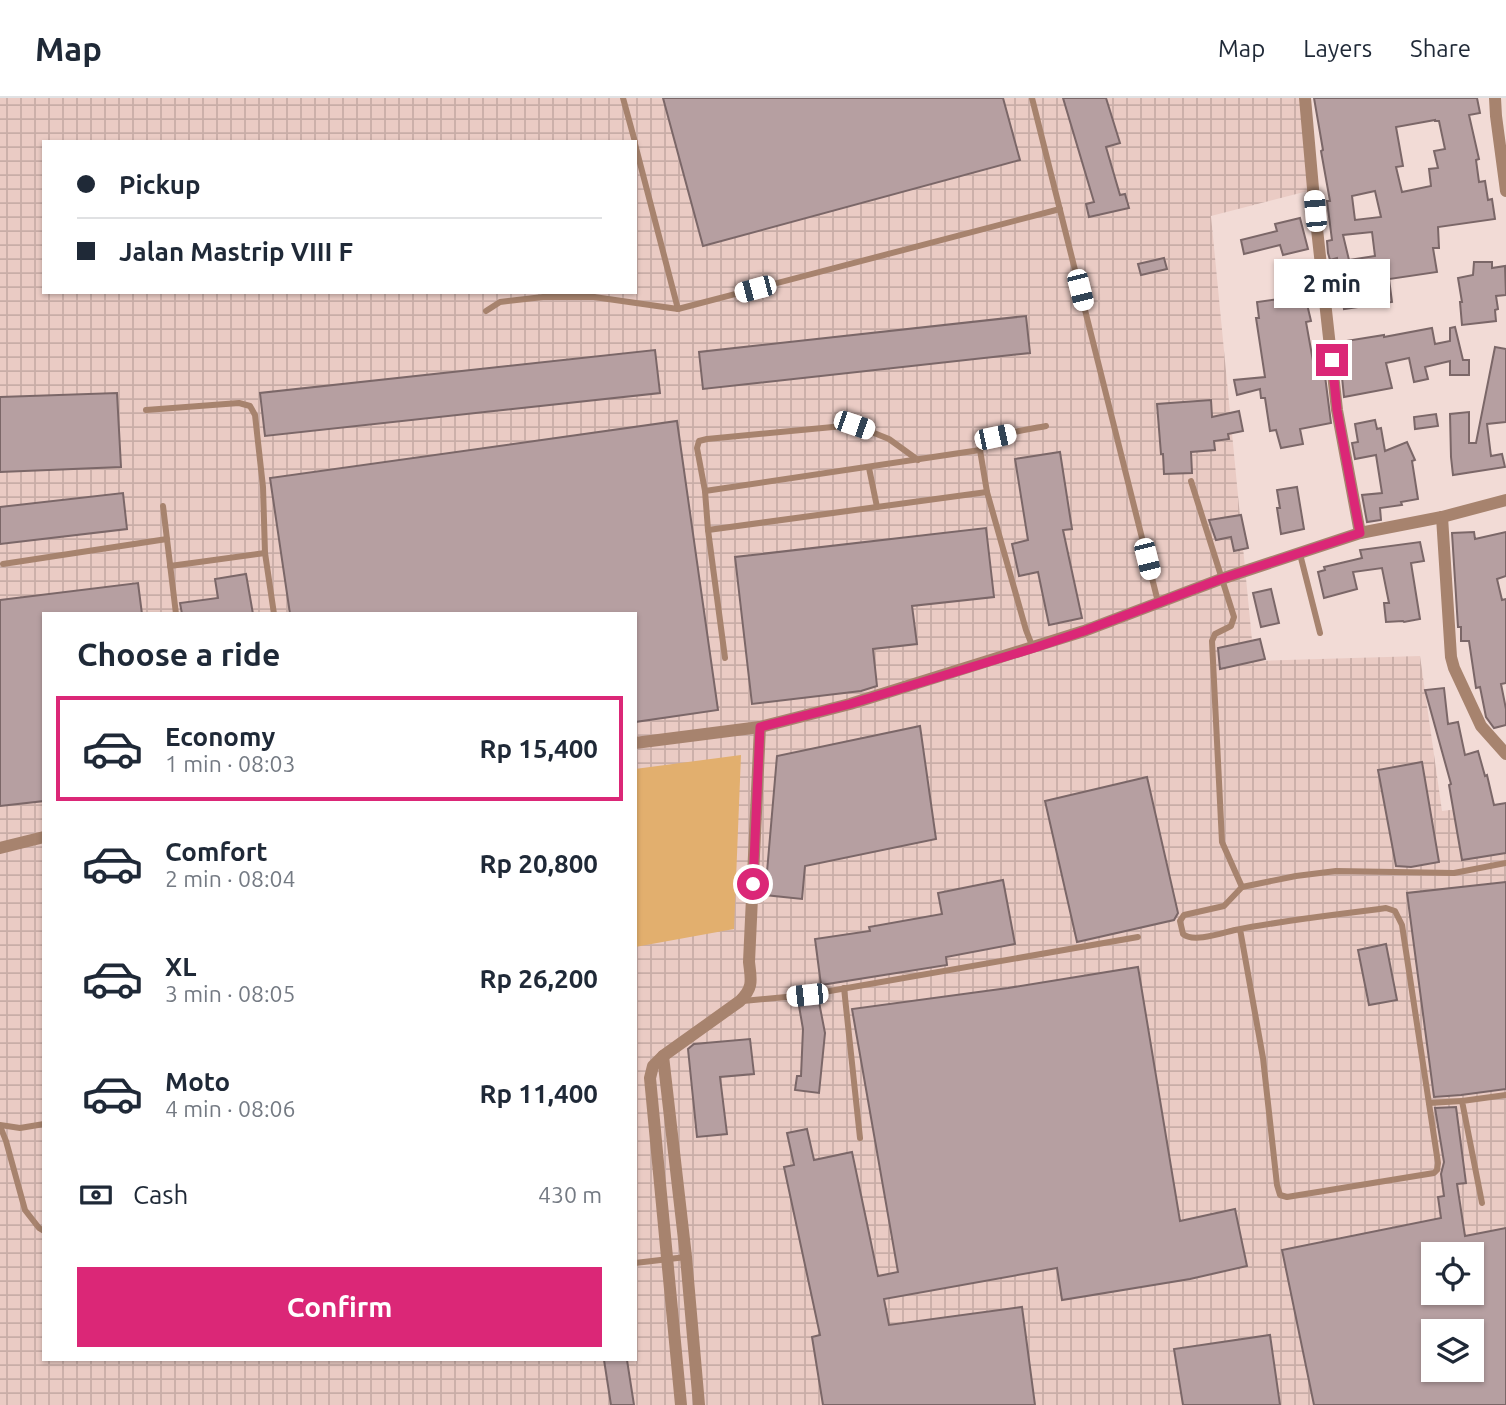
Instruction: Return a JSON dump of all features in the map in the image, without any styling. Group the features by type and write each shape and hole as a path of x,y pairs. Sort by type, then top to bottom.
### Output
{"street":[{"path":"1305,98 1337,410 1360,533"},
{"path":"1495,98 1506,191"},
{"path":"637,743 760,727 850,704 1034,648 1221,579 1360,533 1442,517 1506,500"},
{"path":"1442,517 1451,657 1481,726 1506,754"},
{"path":"681,1405 650,1078 653,1066 663,1056 740,1001 748,993 751,984 749,962 760,727"},
{"path":"0,848 42,838"},
{"path":"663,1056 686,1257 699,1405"}],"lane":[{"path":"623,98 634,140"},
{"path":"1032,98 1158,603"},
{"path":"637,151 678,309"},
{"path":"486,311 500,302 543,297 594,297 678,309 1060,209"},
{"path":"146,410 239,403 250,406 255,415 263,487 265,554 274,612"},
{"path":"725,658 705,491 697,448 699,442 707,439 854,425 889,439 918,460"},
{"path":"1034,648 1026,630 987,492 980,450 983,444 995,437 1046,426"},
{"path":"705,491 980,450"},
{"path":"869,468 877,507"},
{"path":"1191,481 1234,617 1231,626 1214,634 1212,641 1222,842 1242,887"},
{"path":"708,530 987,492"},
{"path":"163,506 176,612"},
{"path":"3,565 167,539"},
{"path":"1300,552 1320,633"},
{"path":"170,566 265,554"},
{"path":"1240,929 1263,1058 1280,1195 1287,1197 1434,1174 1438,1163 1402,925 1395,911 1386,908 1240,929 1189,938 1183,934 1180,921 1184,915 1224,906 1242,887 1296,876 1336,871 1454,873 1506,863"},
{"path":"740,1001 807,995 1138,937"},
{"path":"844,988 860,1138"},
{"path":"1429,1103 1506,1096"},
{"path":"1462,1101 1482,1203"},
{"path":"42,1125 20,1128 0,1126 25,1210 42,1229"},
{"path":"637,1263 686,1257"}],"shaded area":[{"path":"0,98 1301,98 1312,190 1211,216 1254,661 1420,656 1442,811 1506,803 1506,1405 0,1405"},
{"path":"741,755 734,929 637,947 637,769"}],"building":[{"path":"663,98 1003,98 1020,160 703,246"},
{"path":"1063,98 1106,98 1120,143 1106,147 1120,195 1125,194 1129,208 1089,217 1086,204 1094,202"},
{"path":"1314,98 1477,98 1480,113 1469,115 1479,159 1476,160 1479,182 1485,181 1488,200 1492,199 1495,219 1438,227 1439,248 1433,248 1437,272 1389,279 1392,302 1344,309 1337,258 1330,260 1328,253 1327,241 1332,240 1323,150","holes":["1439,121 1445,149 1434,151 1438,168 1429,169 1431,186 1402,192 1396,167 1403,166 1396,127","1375,191 1381,217 1355,220 1352,196","1372,232 1375,256 1349,260 1343,235"]},
{"path":"1300,218 1308,249 1283,255 1280,245 1244,254 1241,240 1277,231 1275,224"},
{"path":"1164,258 1167,269 1141,275 1138,264"},
{"path":"1474,262 1492,262 1492,268 1505,266 1506,295 1496,296 1496,321 1462,325 1458,278 1473,275"},
{"path":"1302,283 1311,321 1306,322 1313,361 1323,360 1331,423 1300,429 1303,444 1281,448 1276,430 1270,431 1265,398 1261,398 1260,389 1237,395 1234,380 1265,377 1256,318 1259,318 1257,302 1279,299 1277,288"},
{"path":"1026,316 1030,353 703,389 699,352"},
{"path":"1455,327 1463,360 1469,360 1469,375 1450,375 1450,361 1425,367 1428,379 1414,382 1409,358 1386,363 1392,388 1344,397 1340,357 1349,356 1346,341 1432,328 1435,344 1450,341 1450,328"},
{"path":"1495,347 1506,349 1506,422 1487,424 1491,456 1502,454 1505,467 1453,475 1450,414 1469,412 1469,443 1476,443"},
{"path":"655,350 660,393 265,436 260,393"},
{"path":"117,393 121,467 0,472 0,397"},
{"path":"1211,400 1212,417 1239,411 1243,431 1228,434 1229,439 1214,441 1215,450 1191,452 1192,473 1164,474 1157,404"},
{"path":"1436,414 1438,426 1415,429 1414,417"},
{"path":"1375,420 1377,429 1381,428 1385,451 1407,442 1415,460 1412,461 1418,499 1401,502 1402,505 1380,508 1381,520 1367,522 1362,495 1382,493 1376,455 1355,459 1352,443 1358,442 1355,424"},
{"path":"677,421 718,710 637,722 637,612 290,612 270,478"},
{"path":"1060,452 1072,529 1063,530 1082,618 1049,625 1038,572 1019,576 1012,544 1028,540 1015,459"},
{"path":"1297,487 1304,529 1281,534 1277,490"},
{"path":"123,493 127,529 0,544 0,507"},
{"path":"1241,515 1248,548 1234,551 1231,537 1216,540 1209,520"},
{"path":"986,528 994,597 912,606 917,644 873,649 877,686 861,691 752,704 735,557"},
{"path":"1474,532 1475,539 1506,532 1506,576 1497,579 1502,600 1506,599 1506,683 1501,684 1506,725 1494,728 1486,717 1480,687 1476,688 1469,641 1461,641 1461,627 1458,627 1452,533"},
{"path":"1420,542 1424,561 1411,563 1420,619 1386,622 1384,603 1389,603 1382,568 1353,572 1357,589 1324,598 1318,572 1325,570 1324,567 1362,558 1360,550"},
{"path":"246,574 253,612 182,612 180,603 218,598 215,579"},
{"path":"138,583 142,612 42,612 42,801 0,806 0,600"},
{"path":"1271,589 1279,623 1261,627 1253,593"},
{"path":"1260,639 1265,659 1220,669 1218,648"},
{"path":"1444,688 1448,724 1458,722 1465,755 1478,751 1494,805 1506,803 1506,853 1462,860 1449,785 1451,784 1425,690"},
{"path":"920,726 936,839 805,866 802,899 765,895 777,756"},
{"path":"1422,762 1439,862 1411,867 1396,866 1378,770"},
{"path":"1147,777 1178,913 1174,920 1077,942 1045,801"},
{"path":"1003,880 1015,944 946,957 947,965 821,985 815,939 870,931 869,927 942,914 938,893"},
{"path":"1506,882 1506,1089 1434,1097 1407,893"},
{"path":"1386,944 1397,1000 1369,1005 1358,950"},
{"path":"1138,967 1180,1221 1235,1209 1247,1266 1190,1279 1062,1300 1057,1268 884,1299 889,1325 1022,1307 1035,1405 823,1405 812,1337 820,1335 784,1167 794,1165 787,1133 807,1129 814,1160 852,1152 878,1276 898,1272 852,1009"},
{"path":"819,1002 825,1033 819,1093 795,1090 797,1076 801,1076 803,1029 799,1006"},
{"path":"750,1039 754,1074 720,1077 727,1134 697,1137 688,1049 694,1044"},
{"path":"1456,1107 1466,1183 1457,1184 1465,1236 1506,1228 1506,1405 1314,1405 1282,1250 1441,1218 1438,1197 1444,1196 1441,1174 1444,1162 1435,1108"},
{"path":"1270,1335 1280,1405 1183,1405 1174,1349"},
{"path":"604,1361 627,1361 634,1405 611,1405"}],"route":[{"path":"753,884 760,727 850,704 1034,648 1221,579 1360,533 1337,410 1332,360"}]}
